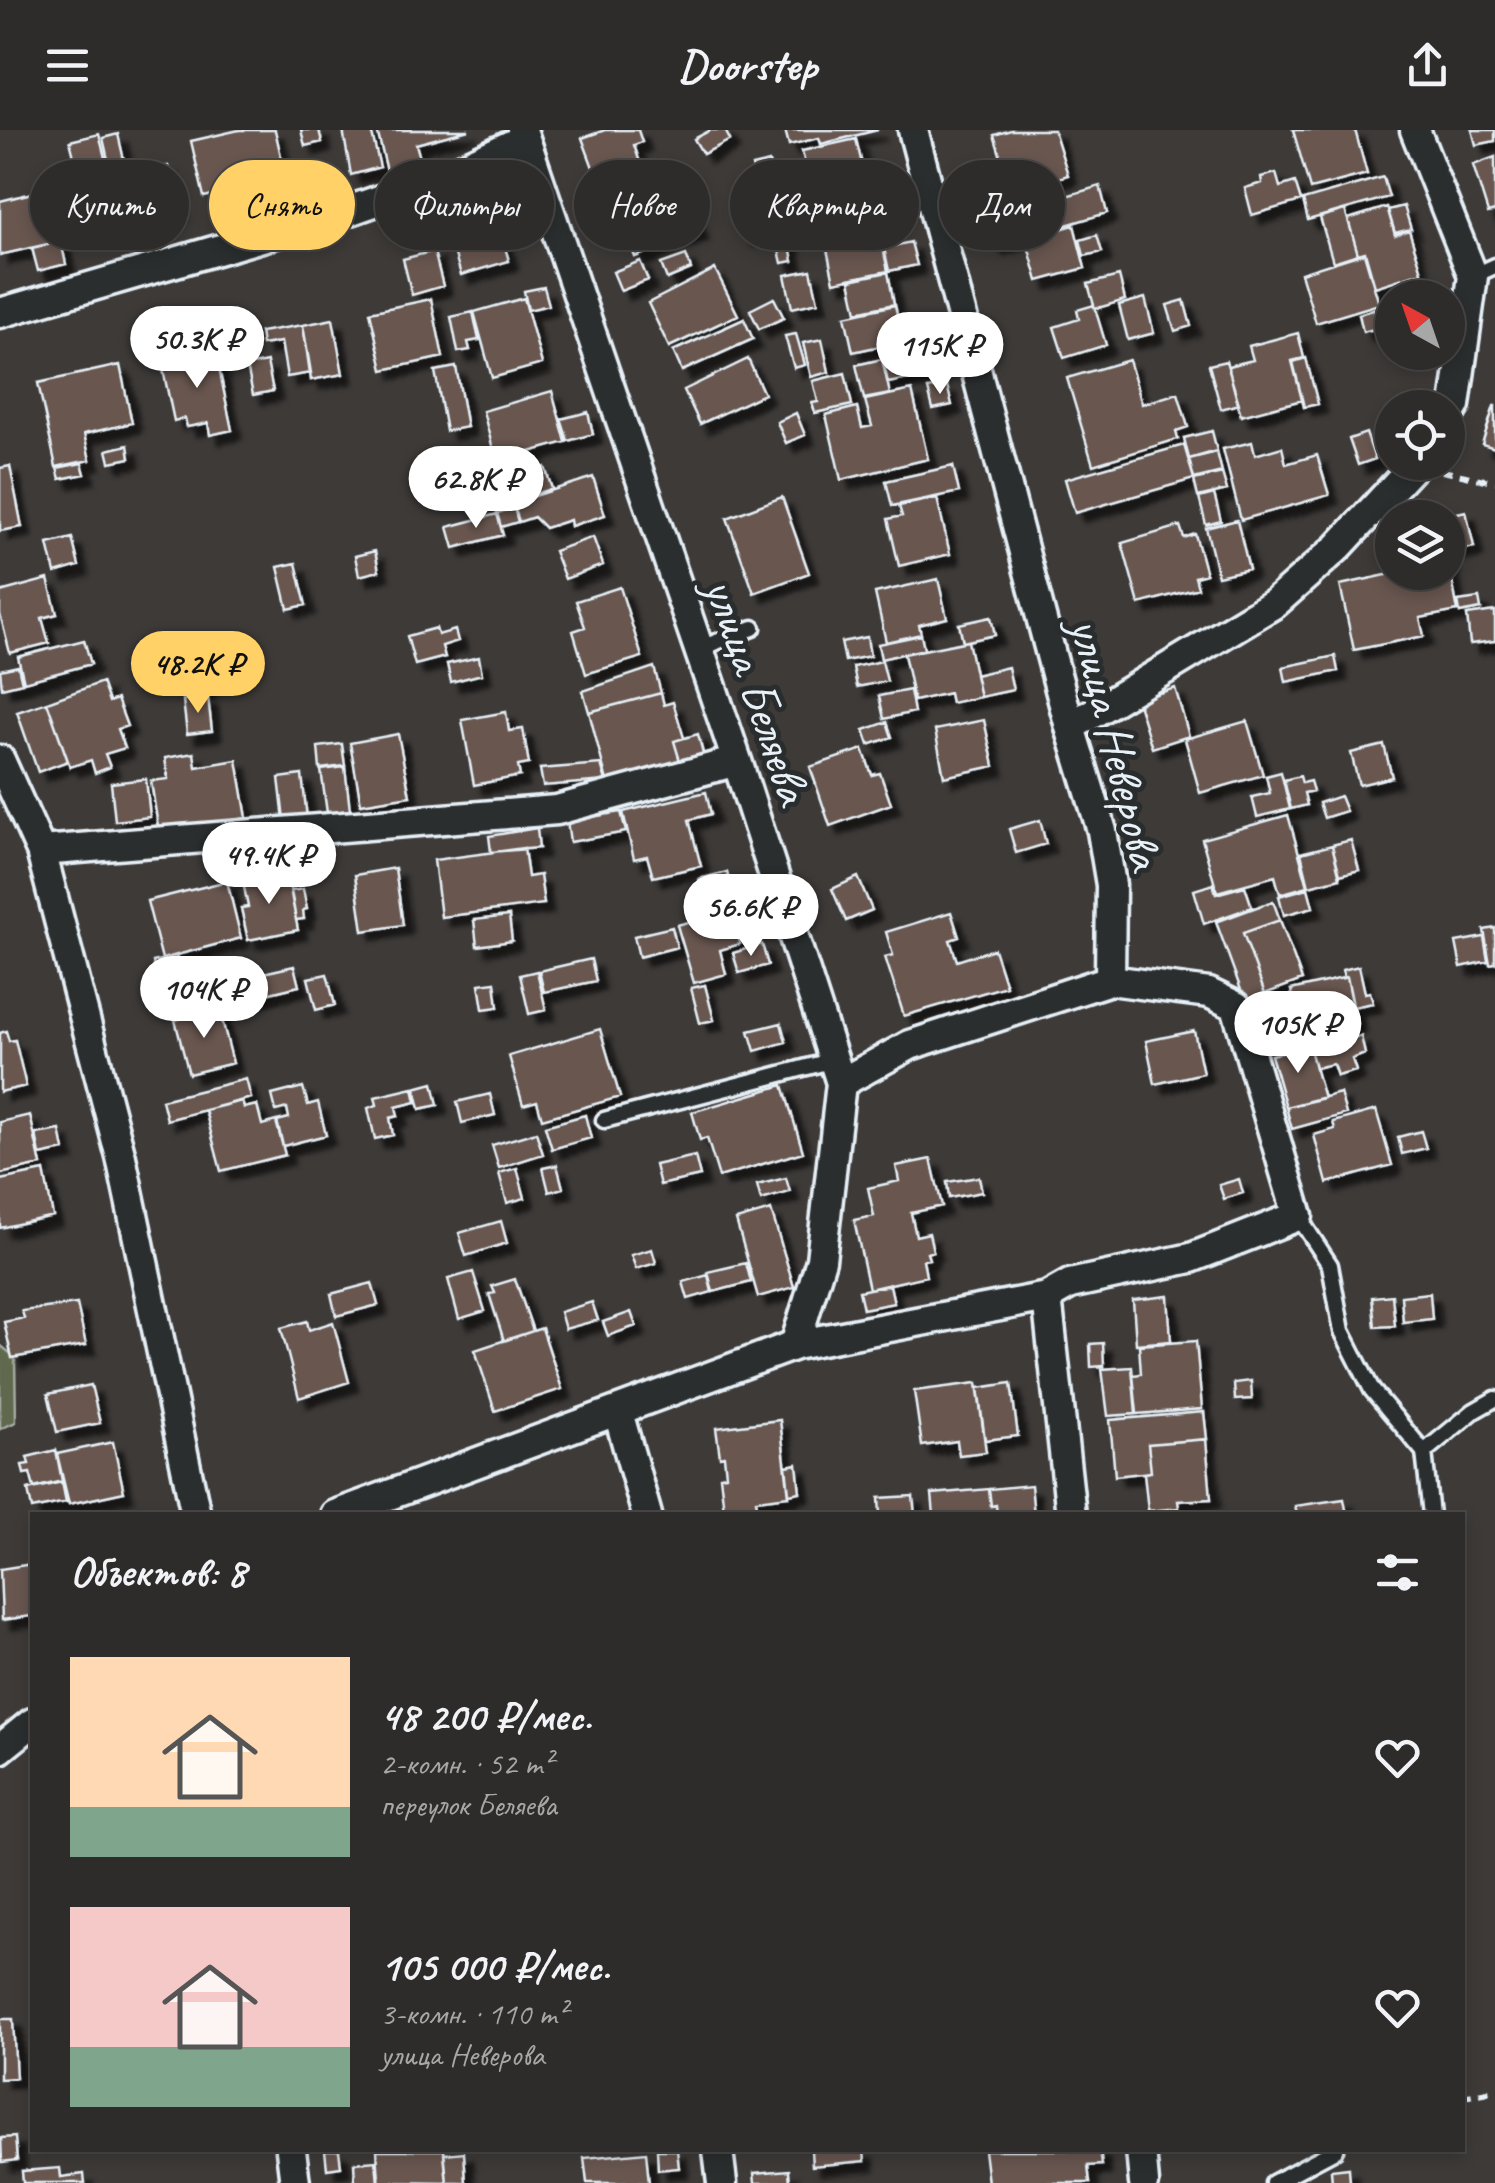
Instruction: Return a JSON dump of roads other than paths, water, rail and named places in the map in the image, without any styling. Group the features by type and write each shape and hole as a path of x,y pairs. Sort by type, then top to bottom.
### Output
{"street":[{"name":"улица Неверова","path":"913,130 1070,727 1102,831 1112,885 1110,980"},
{"path":"1414,130 1484,271 1458,390"},
{"path":"0,313 334,216 439,178 523,134"},
{"name":"улица Беляева","path":"523,134 738,761 838,1072 821,1260 795,1346"},
{"path":"1070,727 1275,602 1338,547 1401,480"},
{"path":"0,760 41,851 120,1156 195,1512"},
{"path":"41,851 557,810 738,761"},
{"path":"343,1512 795,1346 1047,1298 1070,1284 1190,1258 1298,1216 1236,1006 1209,993 1110,980 838,1072"},
{"path":"1047,1298 1070,1512"},
{"path":"618,1412 646,1512"},
{"path":"0,1749 30,1725"},
{"path":"291,2152 294,2183"},
{"path":"718,2152 722,2183"},
{"path":"1140,2152 1144,2183"}],"lane":[{"path":"698,648 754,628"},
{"path":"604,1120 838,1072"},
{"path":"1298,1216 1330,1265 1342,1331 1372,1390 1424,1452 1431,1512"},
{"path":"1424,1452 1495,1399"},
{"path":"1273,2183 1331,2152"}]}
